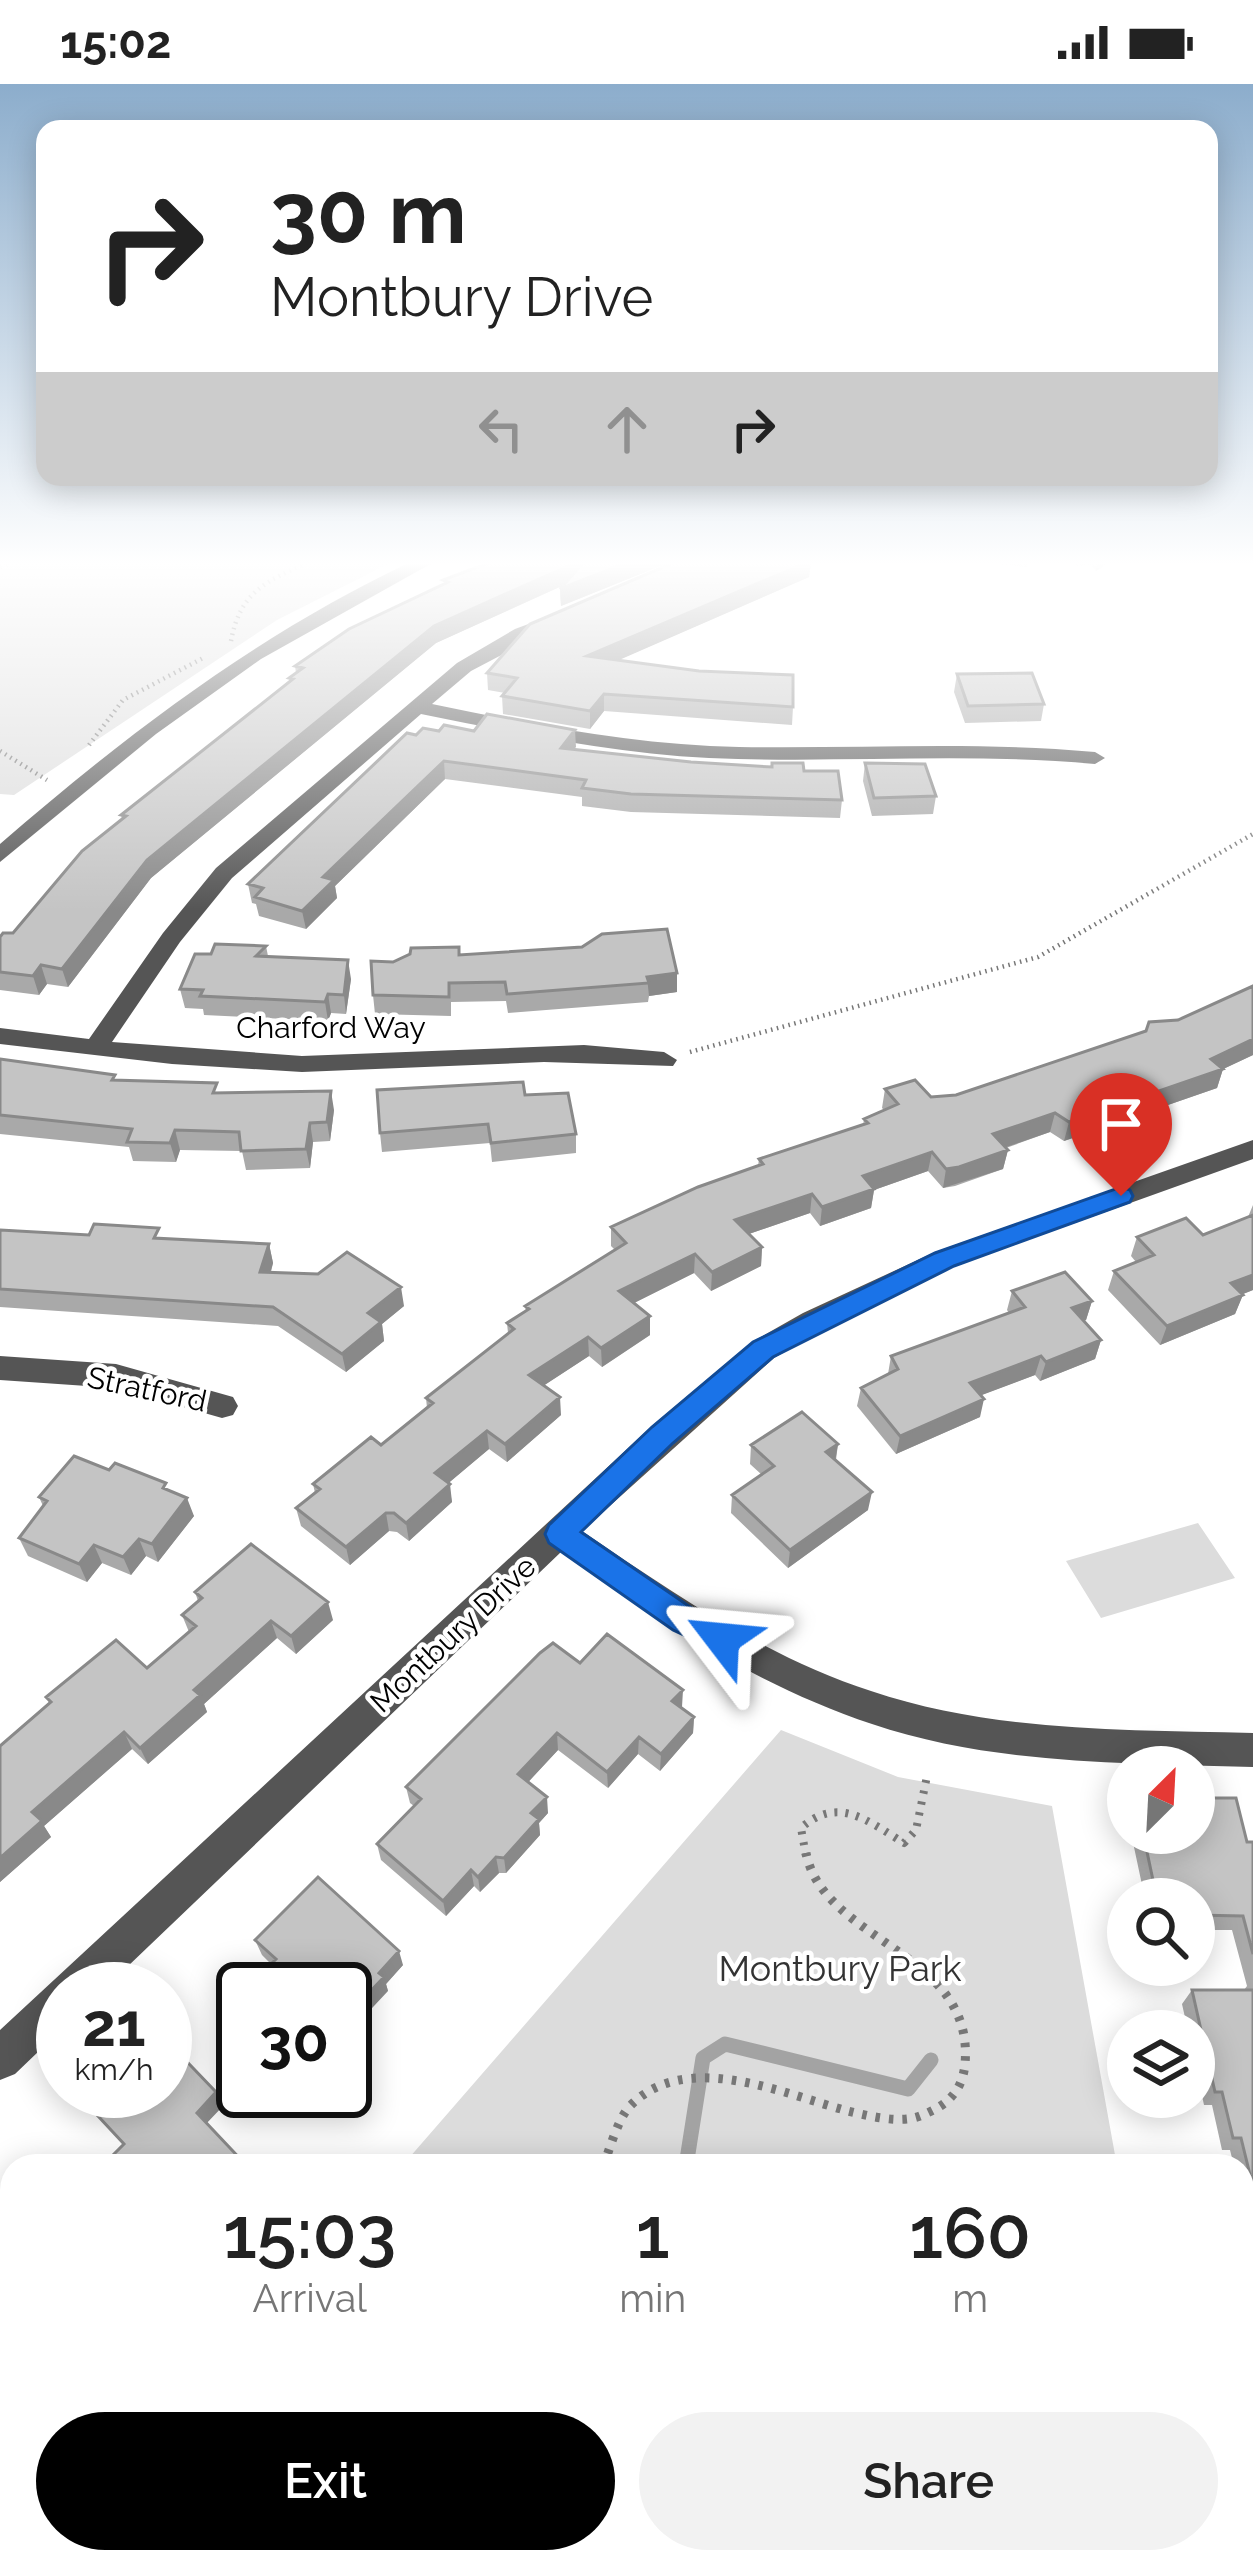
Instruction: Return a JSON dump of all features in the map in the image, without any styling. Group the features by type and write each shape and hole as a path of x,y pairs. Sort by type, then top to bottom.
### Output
{"street":[{"path":"0,855 126,746 219,678"},
{"path":"95,1049 171,938 224,873 454,678"},
{"path":"416,706 549,734 673,749 738,753 999,749 1095,758"},
{"name":"Charford Way","path":"0,1036 271,1063 346,1064 582,1051 664,1060"},
{"name":"Montbury Drive","path":"103,1962 712,1390 780,1340 945,1259 1253,1149"},
{"name":"Stratford","path":"0,1368 116,1376 222,1406"},
{"path":"560,1534 685,1621 834,1693 921,1722 1021,1738 1136,1748 1253,1750"},
{"path":"0,2059 36,2025"}],"path":[{"path":"88,746 123,700 163,678"},
{"path":"0,751 46,781 60,770"},
{"path":"664,1060 1038,957 1253,834"},
{"path":"606,2154 629,2105 644,2089 664,2081 694,2077 737,2083 868,2115 916,2118 947,2105 963,2078 968,2038 953,2005 916,1963 820,1887 801,1854 801,1828 815,1812 832,1809 850,1812 904,1843 916,1830 927,1776"}],"green space":[{"path":"0,678 190,678 14,795 0,794"},
{"path":"1198,1523 1235,1578 1101,1618 1066,1561"},
{"name":"Montbury Park","path":"781,1730 898,1777 1052,1806 1115,2154 412,2154"}],"building":[{"path":"370,678 147,860 62,969 41,965 33,976 0,972 0,937 13,933 82,851 293,679"},
{"path":"517,678 793,678 793,707 604,694 590,711 502,696"},
{"path":"958,678 1034,678 1044,704 968,706"},
{"path":"487,714 575,730 561,748 691,762 772,767 772,763 803,763 804,771 838,771 842,800 631,794 582,788 586,780 444,761 323,877 334,880 302,911 255,897 263,888 248,884 407,733 416,735 423,728 439,731 444,725 474,731"},
{"path":"865,763 925,764 936,796 874,798"},
{"path":"667,929 677,973 647,977 649,983 507,994 505,982 449,983 449,997 373,995 371,961 393,962 410,954 411,948 459,947 459,955 582,947 602,934"},
{"path":"215,944 266,946 256,956 348,960 344,995 328,994 325,1002 200,996 203,990 180,989 195,954 211,954"},
{"path":"1253,986 1253,1039 1211,1059 1223,1069 1069,1122 1055,1113 993,1134 1008,1150 959,1167 946,1169 932,1152 863,1176 874,1189 822,1207 812,1194 735,1220 762,1247 712,1272 695,1254 619,1291 650,1316 601,1348 588,1337 529,1375 560,1397 505,1444 487,1431 435,1473 450,1484 406,1523 386,1513 346,1547 296,1508 320,1489 313,1484 371,1437 381,1445 433,1403 426,1398 514,1329 507,1323 529,1309 525,1306 626,1243 611,1227 698,1187 763,1164 759,1159 868,1123 864,1119 898,1104 885,1089 915,1080 931,1097 956,1095 1146,1031 1149,1022 1178,1020"},
{"path":"0,1059 115,1075 112,1080 217,1083 213,1093 331,1091 327,1122 310,1123 306,1149 241,1151 239,1132 175,1130 170,1143 127,1142 132,1129 0,1115"},
{"path":"523,1082 525,1095 568,1093 576,1134 491,1143 488,1124 380,1133 377,1090"},
{"path":"1253,1215 1253,1275 1231,1283 1243,1295 1167,1326 1114,1271 1154,1255 1137,1237 1186,1218 1203,1235"},
{"path":"94,1224 159,1228 154,1238 269,1244 260,1272 318,1274 347,1252 401,1287 368,1313 381,1322 342,1354 273,1307 0,1289 0,1230 89,1235"},
{"path":"1065,1272 1092,1301 1072,1308 1101,1340 1046,1362 1041,1356 970,1383 984,1399 900,1436 861,1388 898,1369 891,1356 1025,1307 1012,1291"},
{"path":"802,1412 838,1444 826,1452 872,1492 790,1550 732,1495 774,1466 751,1445"},
{"path":"74,1456 109,1470 115,1463 166,1483 163,1488 187,1498 152,1544 139,1539 123,1557 94,1545 79,1564 19,1538 47,1501 39,1497"},
{"path":"251,1544 328,1602 291,1636 271,1621 194,1690 200,1695 140,1748 124,1732 32,1812 42,1821 0,1858 0,1746 51,1702 46,1697 116,1640 147,1668 196,1626 182,1615 202,1598 195,1592"},
{"path":"607,1634 683,1690 672,1701 694,1717 661,1754 639,1737 607,1772 557,1733 518,1774 547,1797 531,1813 539,1819 504,1858 496,1857 478,1877 471,1870 443,1901 377,1844 421,1799 406,1787 553,1643 580,1663"},
{"path":"1215,1798 1236,1798 1247,1842 1253,1842 1253,1954 1243,1916 1215,1915 1215,1878 1153,1878 1147,1854 1215,1854"},
{"path":"318,1877 399,1951 379,1973 384,1977 372,1990 372,1962 273,1962 276,1959 255,1940"},
{"path":"1192,1990 1253,1990 1253,2154 1245,2154 1241,2138 1233,2138 1222,2092 1215,2092 1215,2010 1197,2010"},
{"path":"192,2067 216,2092 197,2113 236,2154 114,2154 124,2144 100,2118 192,2118"}],"waterway":[{"path":"688,2154 703,2058 725,2044 908,2089 931,2060"}],"route":[{"path":"722,1639 685,1621 560,1534 712,1390 763,1350 945,1259 1121,1196"}]}
